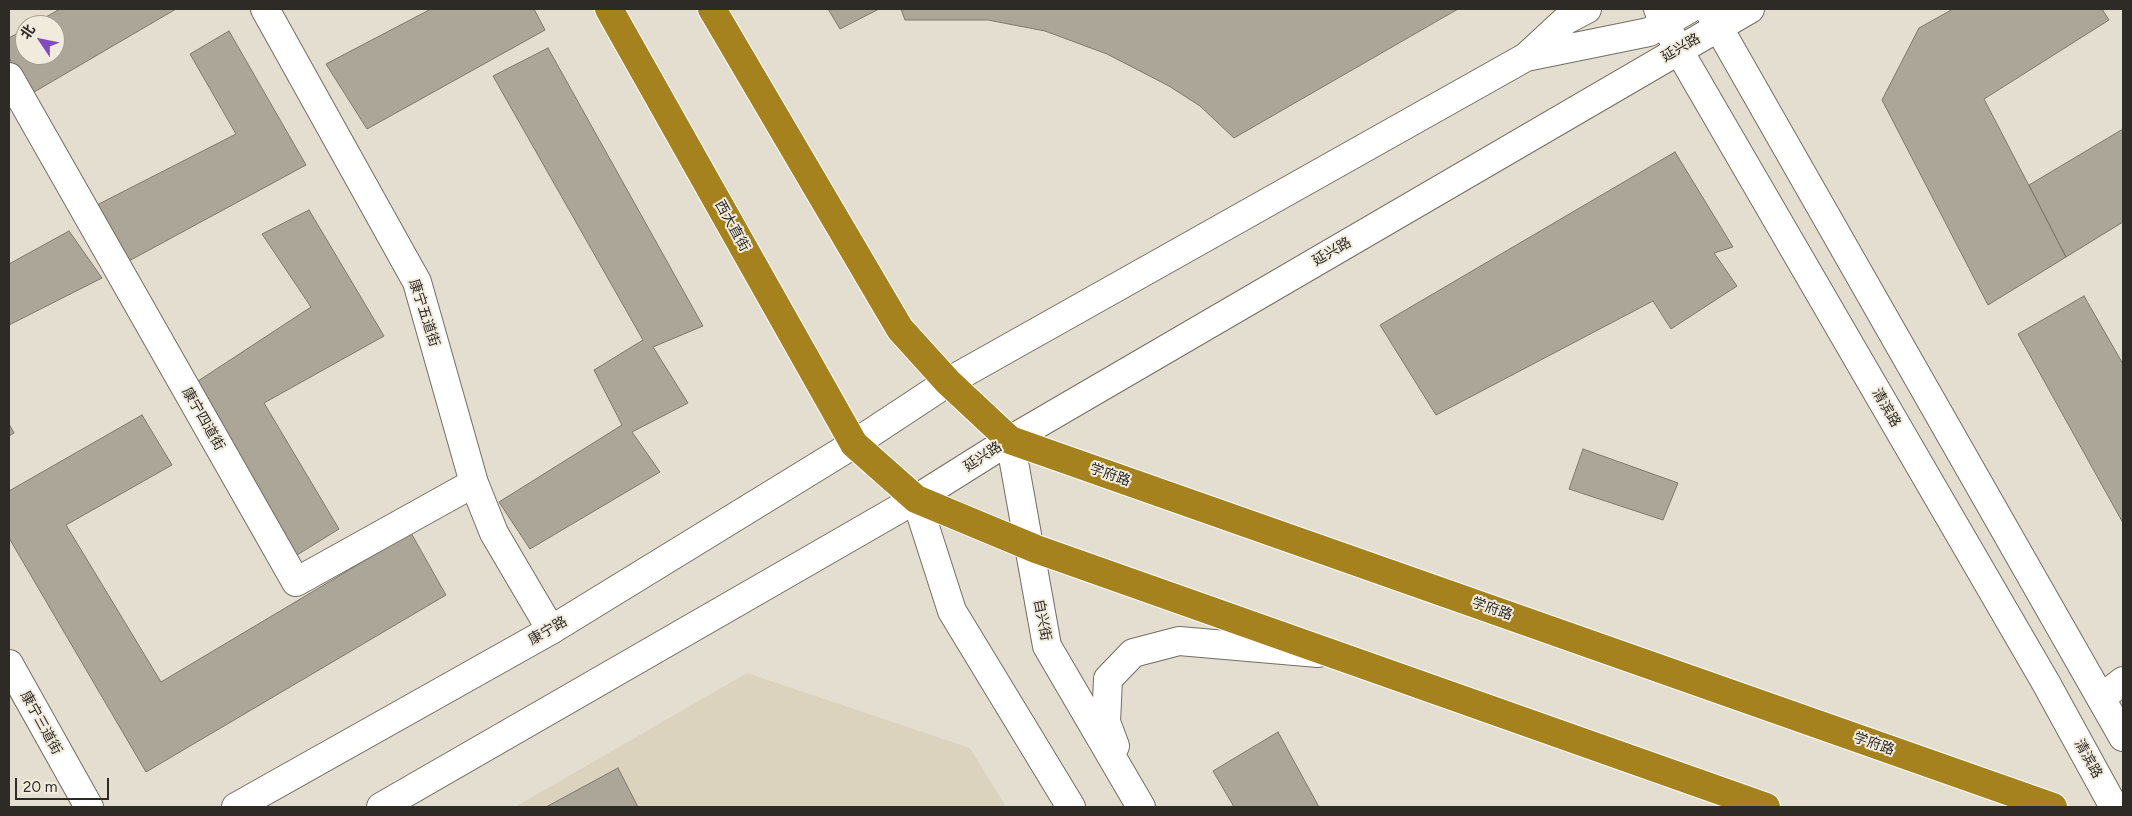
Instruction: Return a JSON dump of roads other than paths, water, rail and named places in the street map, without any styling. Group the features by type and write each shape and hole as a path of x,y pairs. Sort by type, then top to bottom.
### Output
{"highway":[{"name":"西大直街","path":"609,9 854,444"},
{"path":"712,9 900,330 948,382"},
{"name":"学府路","path":"948,382 1010,440 2053,807"},
{"path":"854,444 916,499 1029,546 1766,807"}],"main road":[{"name":"康宁五道街","path":"265,9 417,282 474,483 494,533 551,630"},
{"path":"854,444 948,382 1526,57 1566,20 1587,9"},
{"path":"1526,57 1649,32 1662,16 1689,9"},
{"name":"延兴路","path":"916,499 1010,440 1678,49 1713,18 1750,9"},
{"name":"清滨路","path":"1662,16 1678,49 2046,683 2114,807"},
{"path":"1713,18 2123,738"},
{"name":"康宁四道街","path":"9,77 296,582 474,483"},
{"name":"自兴街","path":"1010,440 1047,646 1135,798"},
{"name":"康宁路","path":"236,807 551,630 854,444"},
{"path":"381,807 916,499 952,611 1071,807"},
{"path":"1135,798 1106,722 1108,679 1133,652 1179,641 1333,654"},
{"name":"康宁三道街","path":"9,664 89,807"},
{"path":"2100,698 2123,681"}]}
